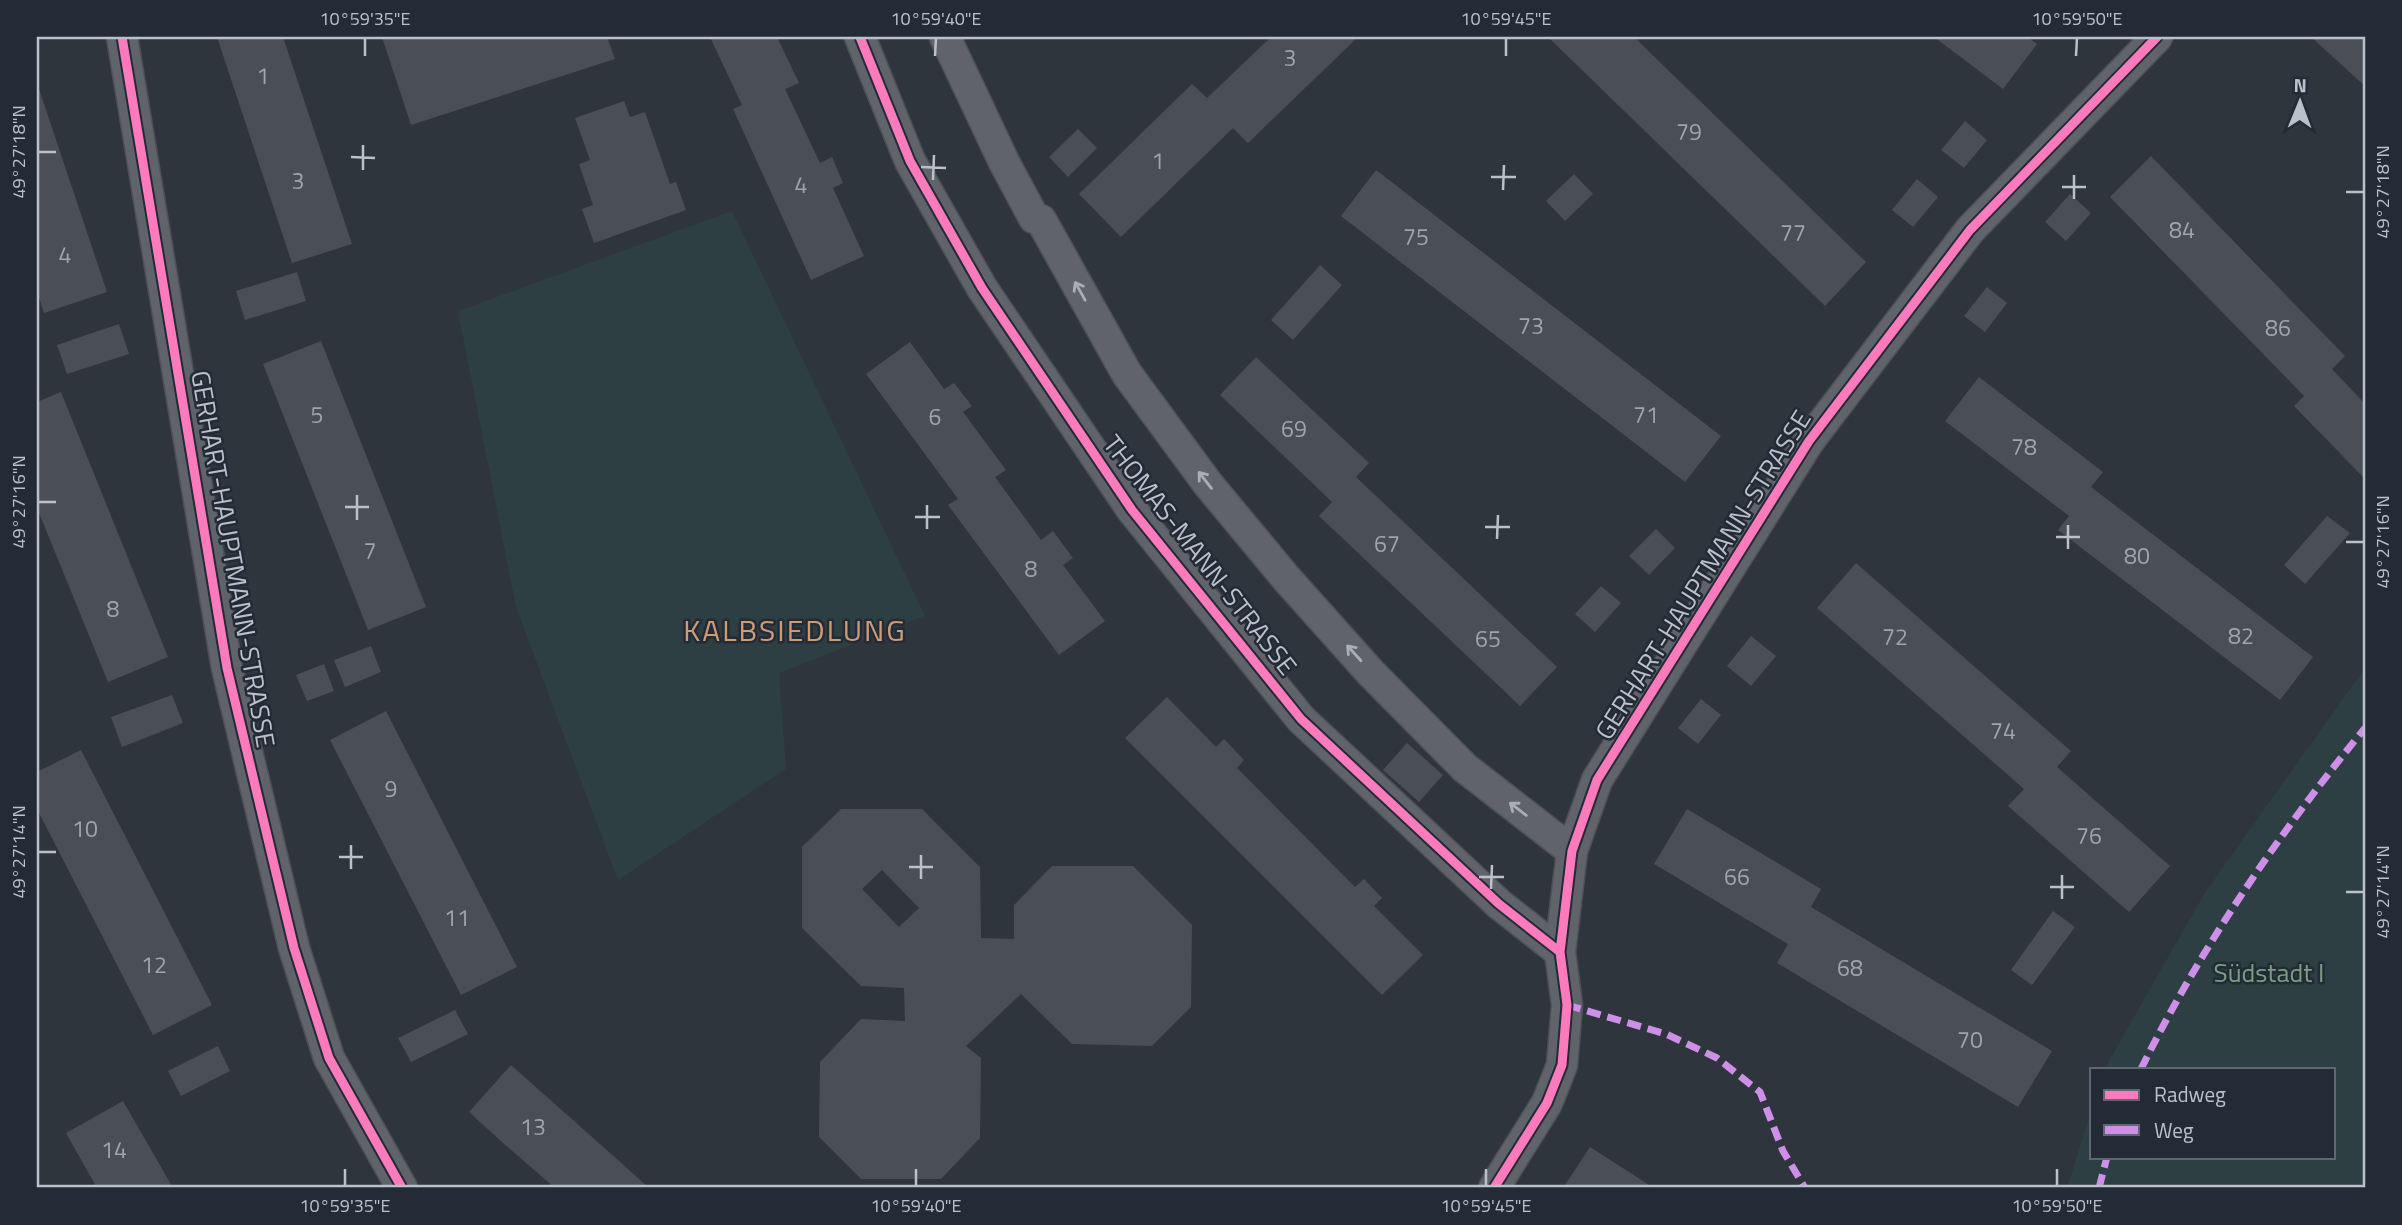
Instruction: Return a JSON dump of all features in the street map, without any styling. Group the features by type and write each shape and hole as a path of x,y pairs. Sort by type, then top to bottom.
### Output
{"street":[{"name":"GERHART-HAUPTMANN-STRASSE","path":"122,37 227,668 294,947 329,1058 402,1188"},
{"name":"THOMAS-MANN-STRASSE","path":"860,37 910,161 982,289 1132,510 1301,719 1499,904 1560,952"},
{"name":"THOMAS-MANN-STRASSE","path":"945,37 1004,162 1034,218 1041,220 1127,374 1208,484 1286,578 1465,768 1572,851"},
{"name":"GERHART-HAUPTMANN-STRASSE","path":"1494,1188 1547,1103 1562,1065 1567,1005 1560,952 1572,851 1597,780 1809,441 1970,230 2157,37"}],"green space":[{"path":"732,211 925,616 779,673 786,769 618,880 516,607 458,311"},
{"name":"Südstadt I","path":"2365,668 2365,1188 2067,1188 2090,1114 2090,1158 2336,1158 2336,1068 2106,1068 2204,894"}],"building":[{"path":"217,37 283,37 352,244 292,263"},
{"path":"382,37 607,37 615,59 411,125"},
{"path":"710,37 777,37 799,83 785,89 820,163 832,157 843,183 833,188 864,256 811,280 733,109 742,105"},
{"path":"1271,37 1358,37 1248,143 1233,128 1121,237 1079,194 1192,84 1207,98"},
{"path":"1548,37 1634,37 1866,262 1825,306"},
{"path":"1934,37 2028,37 2037,44 2003,89"},
{"path":"2311,37 2365,37 2365,86"},
{"path":"37,83 107,292 44,313 37,291"},
{"path":"624,101 630,117 645,112 670,184 676,182 686,210 594,243 582,209 593,205 579,164 590,160 575,118"},
{"path":"1965,121 1987,140 1964,168 1941,150"},
{"path":"1078,129 1097,148 1068,177 1049,157"},
{"path":"2151,156 2345,356 2332,369 2365,404 2365,479 2294,406 2304,396 2110,197"},
{"path":"1376,170 1721,436 1685,482 1341,216"},
{"path":"1574,174 1593,194 1565,221 1546,201"},
{"path":"1917,179 1938,197 1913,227 1892,210"},
{"path":"2070,194 2091,213 2066,241 2045,222"},
{"path":"1320,265 1342,285 1293,340 1271,320"},
{"path":"297,272 306,301 245,320 236,291"},
{"path":"1987,287 2007,303 1985,332 1964,316"},
{"path":"119,324 129,354 67,374 57,345"},
{"path":"321,341 426,607 368,630 263,364"},
{"path":"910,342 944,389 954,383 972,406 963,412 1006,470 995,477 1041,540 1053,531 1073,558 1063,565 1105,621 1059,655 948,505 958,499 866,374"},
{"path":"1256,357 1369,463 1356,477 1557,667 1520,706 1319,516 1332,502 1220,395"},
{"path":"1979,377 2103,472 2091,487 2313,657 2280,700 2058,530 2069,516 1945,421"},
{"path":"61,392 168,657 108,682 37,508 37,402"},
{"path":"2327,516 2350,533 2305,584 2284,565"},
{"path":"1656,529 1675,548 1649,575 1629,556"},
{"path":"1856,563 2071,751 2057,767 2170,866 2129,912 2008,806 2024,789 1817,608"},
{"path":"1601,586 1621,603 1595,632 1575,614"},
{"path":"1751,636 1776,656 1751,686 1727,666"},
{"path":"371,646 381,672 345,687 334,660"},
{"path":"324,664 334,691 307,701 296,675"},
{"path":"172,695 183,723 122,747 111,717"},
{"path":"1167,697 1216,747 1224,739 1244,760 1237,768 1355,887 1364,879 1382,898 1374,906 1423,955 1382,995 1125,738"},
{"path":"1701,699 1721,715 1698,744 1678,728"},
{"path":"386,711 517,967 461,995 330,740"},
{"path":"1407,743 1443,775 1419,802 1383,770"},
{"path":"81,750 212,1005 153,1035 37,809 37,772"},
{"path":"841,809 922,809 980,867 981,938 1014,939 1014,905 1052,866 1133,866 1192,925 1191,1007 1152,1046 1072,1044 1021,994 966,1046 981,1058 980,1138 941,1179 861,1179 819,1137 820,1062 861,1019 905,1021 904,988 861,986 802,928 802,847","holes":["882,870 919,908 899,927 862,889"]},
{"path":"1687,809 1821,889 1811,907 2052,1051 2018,1107 1777,963 1788,944 1654,864"},
{"path":"2053,911 2075,927 2032,985 2011,970"},
{"path":"455,1010 468,1034 411,1062 398,1038"},
{"path":"218,1046 230,1071 181,1096 168,1071"},
{"path":"511,1065 649,1188 555,1188 503,1143 469,1112"},
{"path":"123,1101 173,1188 97,1188 66,1133"},
{"path":"1590,1147 1654,1188 1563,1188"}],"marked path":[{"path":"2142,1068 2189,979 2243,892 2302,808 2365,728"},
{"path":"1567,1005 1666,1034 1717,1058 1760,1092 1783,1151 1805,1188"},
{"path":"2099,1188 2107,1158"}],"cycle path":[{"path":"122,37 227,668 294,948 329,1058 402,1188"},
{"path":"860,37 910,161 982,288 1132,510 1301,719 1499,904 1560,952"},
{"path":"1494,1188 1547,1103 1562,1065 1567,1005 1560,952 1572,851 1597,780 1809,441 1970,230 2157,37"}],"district":[{"name":"KALBSIEDLUNG","path":"795,631"}]}
